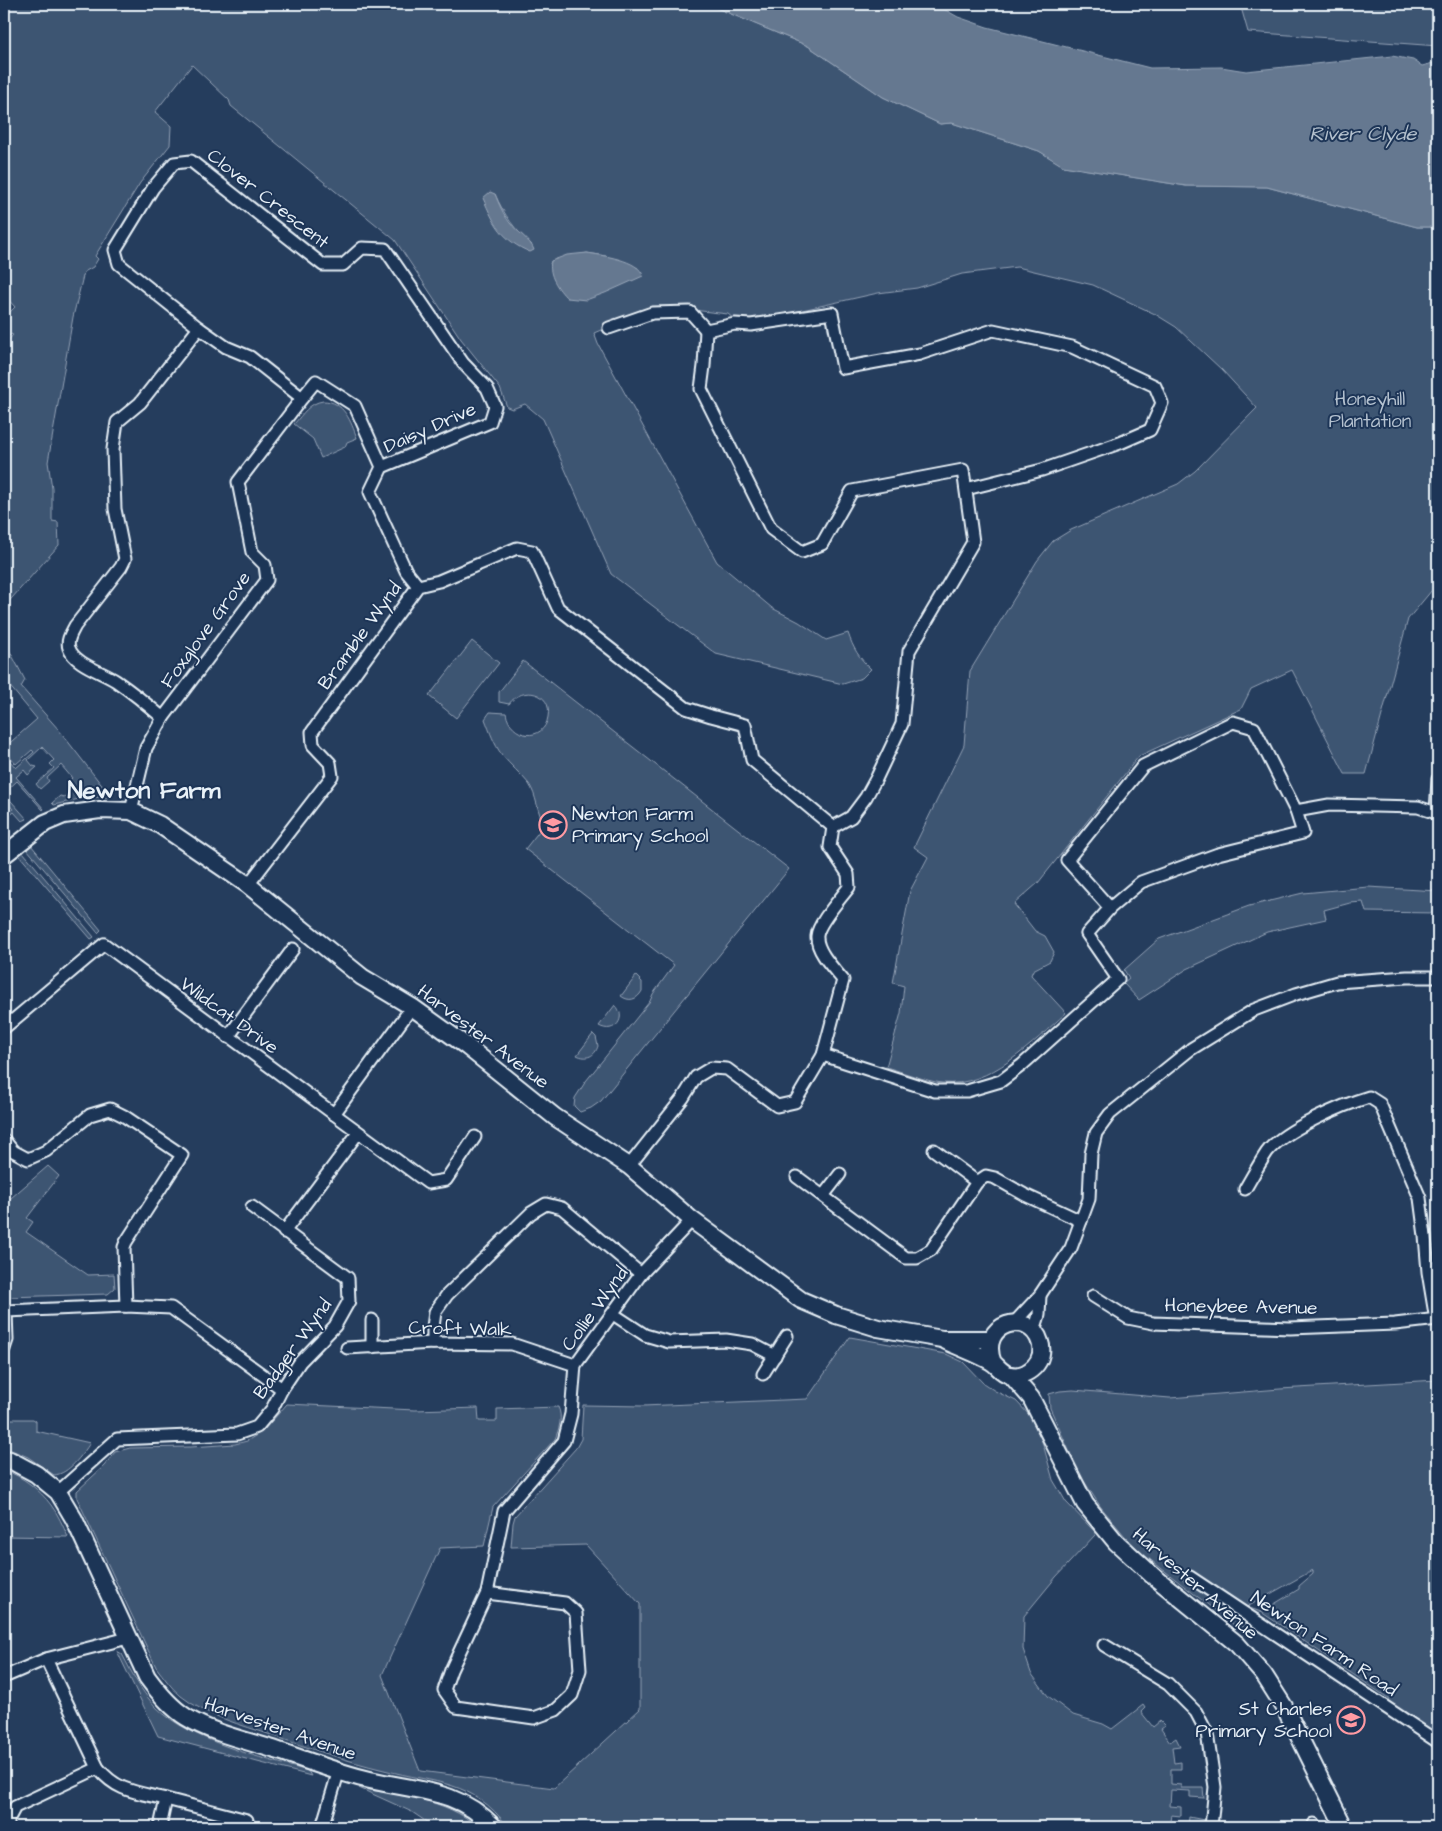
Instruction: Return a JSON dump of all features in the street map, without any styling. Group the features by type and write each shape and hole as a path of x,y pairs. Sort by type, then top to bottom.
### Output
{"street":[{"name":"Clover Crescent","path":"302,398 250,357 226,347 199,328 119,264 116,250 153,188 174,163 190,161 324,265 343,264 362,248 385,249 463,363 487,388 495,406"},
{"path":"609,328 652,313 690,312 706,330 701,390 771,530 802,552 822,544 852,491 963,470 974,542 908,651 902,724 873,784 866,797 850,817 833,827 830,847 848,874 849,887 822,924 817,937 822,953 843,980 823,1055 795,1102 776,1106 728,1069 711,1068 696,1077 683,1098 629,1166"},
{"path":"706,330 735,324 751,325 832,313 843,368 920,354 993,330 1072,347 1155,386 1162,403 1150,430 1120,443 1042,470 966,489"},
{"path":"163,718 115,680 88,666 73,655 68,646 69,636 75,626 121,567 125,559 115,509 113,449 117,422 140,403 199,328"},
{"path":"302,398 316,381 355,406 382,468"},
{"name":"Foxglove Grove","path":"130,810 146,748 163,718 267,580 265,565 252,552 238,482 302,398"},
{"name":"Daisy Drive","path":"418,586 406,571 370,492 382,468 490,422 495,406"},
{"name":"Bramble Wynd","path":"248,885 332,776 330,763 313,745 312,732 418,586 439,581 517,548 532,551 558,608 686,708 745,725 752,760 833,827"},
{"path":"823,1055 935,1091 967,1091 1001,1081 1022,1065 1118,979 1087,934 1110,908 1141,882 1218,854 1303,834 1296,811 1254,728 1233,722 1143,766 1067,860 1110,908"},
{"path":"1296,811 1329,806 1418,807 1437,814 1438,779"},
{"name":"Harvester Avenue","path":"4,855 44,823 64,815 100,810 130,810 160,825 248,885 362,977 412,1007 465,1045 556,1117 629,1166 692,1220 801,1300 836,1315 878,1328 942,1339 991,1339"},
{"name":"Wildcat Drive","path":"4,1028 104,944 334,1114"},
{"path":"228,1037 293,949"},
{"path":"1014,1323 1040,1295 1071,1248 1089,1199 1091,1154 1096,1132 1110,1114 1191,1050 1254,1010 1296,994 1337,982 1407,977 1438,977"},
{"path":"412,1007 334,1114 428,1183 446,1180 475,1137"},
{"path":"1245,1189 1268,1151 1296,1129 1369,1097 1380,1104 1420,1198 1426,1236 1428,1272 1437,1320"},
{"path":"4,1140 13,1151 28,1159 46,1152 90,1115 110,1109 124,1116 182,1155 124,1247 126,1306"},
{"path":"252,1208 284,1232 358,1133"},
{"path":"934,1150 977,1182"},
{"path":"823,1196 840,1174"},
{"path":"797,1177 906,1258 917,1258 930,1250 977,1182 986,1176 995,1178 1034,1200 1081,1221"},
{"path":"434,1343 433,1328 436,1312 447,1295 531,1213 546,1204 562,1208 641,1274"},
{"name":"Collie Wynd","path":"487,1593 565,1603 576,1613 580,1670 572,1695 556,1710 534,1718 456,1707 444,1690 451,1670 487,1593 504,1510 564,1441 571,1414 575,1365 641,1274 692,1220"},
{"name":"Badger Wynd","path":"58,1492 117,1439 237,1434 257,1427 272,1409 282,1389 300,1362 335,1326 349,1301 348,1278 284,1232"},
{"path":"1034,1331 1039,1315 1040,1295"},
{"name":"Honeybee Avenue","path":"1093,1296 1128,1318 1153,1323 1290,1328 1395,1324 1437,1320"},
{"path":"4,1349 6,1340 6,1312 126,1306 171,1308 282,1389"},
{"path":"613,1314 644,1334 670,1342 726,1340 752,1344 774,1356"},
{"path":"372,1320 372,1347"},
{"path":"1031,1398 1037,1364 1041,1355 1039,1338 1034,1331 1023,1324 1014,1323 996,1331 991,1339 989,1354 993,1363 1002,1372 1011,1375 1022,1374 1031,1371 1037,1364"},
{"path":"763,1374 787,1336"},
{"name":"Harvester Avenue","path":"942,1339 993,1363"},
{"name":"Croft Walk","path":"347,1348 434,1343 512,1344 575,1365"},
{"name":"Harvester Avenue","path":"1011,1375 1031,1398 1085,1504 1116,1542 1152,1575 1237,1644 1264,1675 1285,1708 1344,1827"},
{"name":"Harvester Avenue","path":"4,1459 10,1460 36,1474 58,1492 74,1520 128,1638 155,1688 173,1708 188,1718 218,1731 369,1780 444,1794 472,1807 494,1827"},
{"name":"Newton Farm Road","path":"1190,1577 1438,1742"},
{"path":"4,1677 46,1659 128,1638"},
{"path":"1104,1645 1168,1684 1196,1712 1207,1733 1215,1786 1211,1827"},
{"path":"46,1659 98,1768 107,1780 118,1787 247,1820"},
{"path":"8,1827 8,1820 15,1807 98,1768"},
{"path":"322,1827 338,1770"},
{"path":"160,1827 166,1799"}],"green space":[{"name":"Honeyhill Plantation","path":"4,4 707,4 808,46 883,97 940,124 952,123 1039,151 1064,166 1186,186 1267,187 1417,227 1430,227 1438,231 1438,590 1432,590 1408,619 1366,774 1345,774 1292,670 1251,689 1241,709 1139,756 1038,883 1014,904 1035,931 1045,936 1054,952 1050,961 1033,970 1031,975 1066,1013 1025,1049 994,1071 960,1083 936,1082 886,1067 901,1013 904,986 893,983 910,891 928,857 914,847 964,745 970,671 1037,561 1053,541 1071,530 1178,484 1195,471 1257,408 1222,370 1176,327 1155,314 1093,285 1017,267 962,274 917,288 878,293 753,321 734,319 728,314 684,309 638,314 594,333 598,344 717,562 772,608 799,622 826,640 848,633 857,652 871,669 862,678 843,684 716,654 611,574 543,419 525,404 512,409 507,407 500,388 461,339 395,240 231,106 229,100 192,65 155,112 171,126 170,145 140,183 95,256 98,259 93,267 84,272 73,317 48,462 52,488 52,521 58,522 59,545 4,607 4,345 13,335 11,334 4,341 4,318 15,307 4,295 6,288 4,286","holes":["495,194 510,222 532,245 489,212","587,253 606,256 638,268 550,264 551,261"]},
{"path":"1240,4 1438,4 1438,46 1248,32"},
{"path":"323,401 330,402 341,408 349,419 357,438 347,442 345,447 321,458 313,439 294,424 310,407"},
{"path":"4,640 25,680 21,687 59,730 111,797 83,798 54,805 52,803 60,796 64,797 74,788 69,781 72,778 61,765 47,778 49,781 40,789 36,784 54,768 50,764 54,760 42,747 28,760 33,766 37,767 28,775 24,770 16,777 44,809 17,781 4,793 4,754 16,768 34,752 32,750 16,764 4,751 4,748 37,719 8,684 4,687"},
{"path":"472,641 499,663 456,718 429,696"},
{"path":"523,661 789,869 601,1101 591,1108 580,1112 574,1106 575,1098 586,1081 650,1001 674,965 525,849 544,825 532,789 499,751 485,719 490,712 506,713 509,722 514,728 520,733 527,734 534,734 540,731 545,725 548,717 548,708 546,702 535,694 521,694 509,704 499,702 499,692"},
{"path":"4,793 27,819 22,821 14,812 4,820 4,817 13,809 4,799"},
{"path":"31,845 101,930 98,933 27,849"},
{"path":"23,852 94,937 91,939 19,855"},
{"path":"1368,887 1438,891 1438,913 1366,912 1363,902 1350,903 1324,910 1326,919 1267,932 1187,969 1139,1000 1123,983 1129,978 1124,970 1159,939 1249,906 1303,893"},
{"path":"636,976 642,982 642,991 635,998 624,998 621,996"},
{"path":"615,1005 620,1015 618,1023 610,1028 599,1026"},
{"path":"593,1034 596,1037 598,1046 595,1052 587,1057 577,1055"},
{"path":"48,1166 59,1176 27,1218 33,1222 26,1232 88,1275 114,1274 115,1288 108,1294 7,1297 4,1204"},
{"path":"850,1337 946,1354 963,1362 983,1383 1016,1401 1032,1418 1043,1444 1053,1480 1066,1502 1095,1532 1095,1535 1056,1577 1024,1616 1023,1649 1031,1673 1048,1696 1073,1715 1103,1724 1112,1729 1143,1705 1145,1708 1141,1712 1153,1727 1160,1721 1165,1726 1161,1729 1170,1742 1176,1738 1180,1746 1172,1747 1174,1763 1181,1762 1181,1769 1171,1769 1171,1784 1181,1785 1181,1788 1203,1788 1204,1798 1190,1797 1190,1791 1171,1790 1170,1806 1181,1807 1181,1816 1171,1815 1169,1827 508,1827 494,1811 481,1800 467,1792 452,1786 370,1766 313,1749 224,1719 202,1709 181,1696 156,1667 77,1498 77,1491 104,1466 115,1452 130,1448 191,1447 235,1444 247,1441 263,1431 287,1404 415,1410 478,1408 479,1421 497,1421 497,1409 558,1407 560,1419 555,1439 493,1507 484,1546 440,1548 382,1675 420,1771 554,1788 640,1709 640,1604 586,1545 511,1547 515,1516 576,1448 581,1439 583,1405 643,1406 807,1399"},
{"path":"1438,1380 1438,1736 1389,1702 1388,1698 1261,1612 1239,1629 1143,1554 1100,1506 1084,1481 1050,1408 1049,1394 1073,1390 1170,1398 1280,1389","holes":["1313,1570 1313,1574 1299,1586 1299,1589 1261,1612 1247,1607"]},
{"path":"4,1419 33,1419 36,1421 36,1431 90,1443 70,1468 54,1475 28,1457 4,1447"},
{"path":"4,1470 24,1480 42,1494 56,1512 68,1537 4,1536"},
{"path":"117,1651 122,1654 146,1695 171,1720 188,1730 228,1747 308,1771 311,1776 158,1736"},
{"path":"359,1788 406,1796 437,1804 465,1817 478,1827 434,1827 412,1812"},
{"path":"1189,1817 1204,1820 1203,1827 1188,1826"}],"water":[{"name":"River Clyde","path":"707,4 935,4 958,17 987,27 1150,68 1221,67 1246,71 1392,56 1413,60 1422,66 1437,62 1438,231 1430,227 1417,227 1267,187 1186,186 1063,166 1039,151 952,123 940,124 883,97 808,46"},
{"path":"490,192 495,194 503,213 510,223 530,243 534,250 530,252 521,248 500,231 483,198"},
{"path":"587,253 627,262 635,266 643,276 586,300 567,298 557,286 552,276 551,261 567,255"}],"place":[{"name":"Newton Farm Primary School","path":"553,825"},
{"name":"St Charles Primary School","path":"1351,1720"}],"district":[{"name":"Newton Farm","path":"144,791"}]}
